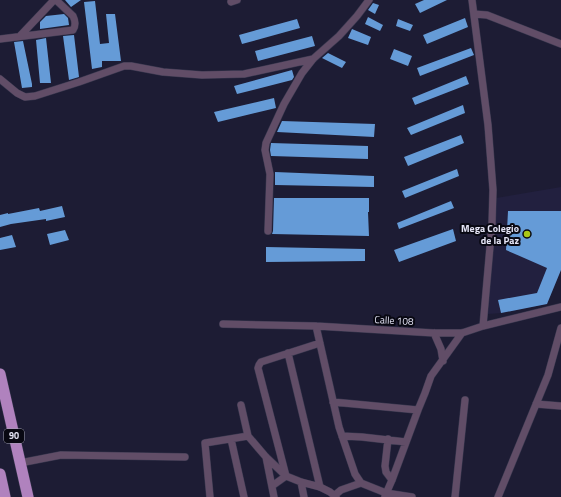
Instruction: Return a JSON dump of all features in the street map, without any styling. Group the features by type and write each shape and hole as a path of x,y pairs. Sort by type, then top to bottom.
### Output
{"highway":[{"name":"90","path":"0,374 28,497"},
{"path":"0,474 5,497"}],"street":[{"path":"0,39 73,30 75,18 55,0 20,36"},
{"path":"268,231 270,174 265,150 266,143 286,100 302,73 313,59 339,36 358,16 368,0"},
{"path":"472,0 488,126 493,190 492,224 483,326"},
{"path":"474,14 487,15 561,44"},
{"path":"0,79 17,93 25,97 35,96 124,66 163,72 202,75 244,74 313,59"},
{"name":"Calle 108","path":"223,324 316,326 434,333 462,333 483,326 561,307"},
{"path":"316,326 333,402 342,436 355,474 361,483 385,495 412,497"},
{"path":"498,497 548,375 561,328"},
{"path":"434,333 441,349 443,361"},
{"path":"385,495 431,376 462,333"},
{"path":"286,476 258,368 259,364 288,352 320,343"},
{"path":"288,352 320,487"},
{"path":"455,497 464,400"},
{"path":"333,402 418,410"},
{"path":"536,404 561,406"},
{"path":"241,405 248,436 266,457 286,476 320,487 335,496 341,490 361,483"},
{"path":"210,497 205,443 248,436"},
{"path":"342,436 388,439 406,442"},
{"path":"231,439 244,497"},
{"path":"388,439 385,466 386,472 392,480"},
{"path":"20,463 61,455 185,457"},
{"path":"266,457 274,497"},
{"path":"272,486 286,476"},
{"path":"301,482 304,497"}],"shaded area":[{"name":"Mega Colegio de la Paz","path":"561,187 561,270 547,304 488,314 496,198"}],"building":[{"path":"65,0 81,0 71,7"},
{"path":"424,0 447,0 420,13 415,4"},
{"path":"95,1 100,44 109,43 106,14 115,14 121,61 102,61 102,67 92,69 84,2"},
{"path":"373,3 379,5 375,14 368,10"},
{"path":"64,14 68,18 69,25 40,29 40,22 46,16"},
{"path":"368,17 383,25 380,31 365,24"},
{"path":"465,18 468,27 427,44 423,35"},
{"path":"297,19 300,28 242,44 239,35"},
{"path":"398,19 413,25 410,31 396,26"},
{"path":"352,29 371,37 368,45 348,38"},
{"path":"74,35 79,77 69,80 63,36"},
{"path":"312,36 315,46 258,61 255,51"},
{"path":"46,38 51,83 40,83 36,40"},
{"path":"23,41 32,87 22,88 14,42"},
{"path":"471,48 474,55 420,76 417,68"},
{"path":"394,49 412,56 408,66 390,59"},
{"path":"328,53 346,62 342,68 322,58"},
{"path":"292,70 294,77 292,80 237,94 234,86"},
{"path":"466,76 469,84 415,105 412,98"},
{"path":"274,98 276,108 218,122 214,112"},
{"path":"463,105 465,113 411,135 407,128"},
{"path":"282,121 375,124 374,137 277,132"},
{"path":"461,135 464,143 408,166 404,157"},
{"path":"271,143 368,146 368,159 271,156"},
{"path":"457,169 459,176 405,198 402,191"},
{"path":"275,172 374,176 374,187 275,185"},
{"path":"274,198 369,198 369,236 272,234"},
{"path":"451,201 454,208 399,229 397,223"},
{"path":"62,206 65,217 46,221 46,219 11,224 0,227 0,215 39,208 40,211"},
{"path":"508,211 561,211 561,270 547,304 501,313 498,300 537,293 547,268 506,250"},
{"path":"453,229 456,241 399,262 394,250"},
{"path":"65,230 69,240 50,245 47,234"},
{"path":"12,235 16,247 0,250 0,238"},
{"path":"266,247 365,249 365,261 266,262"}],"place":[{"name":"Mega Colegio de la Paz","path":"527,234"}]}
